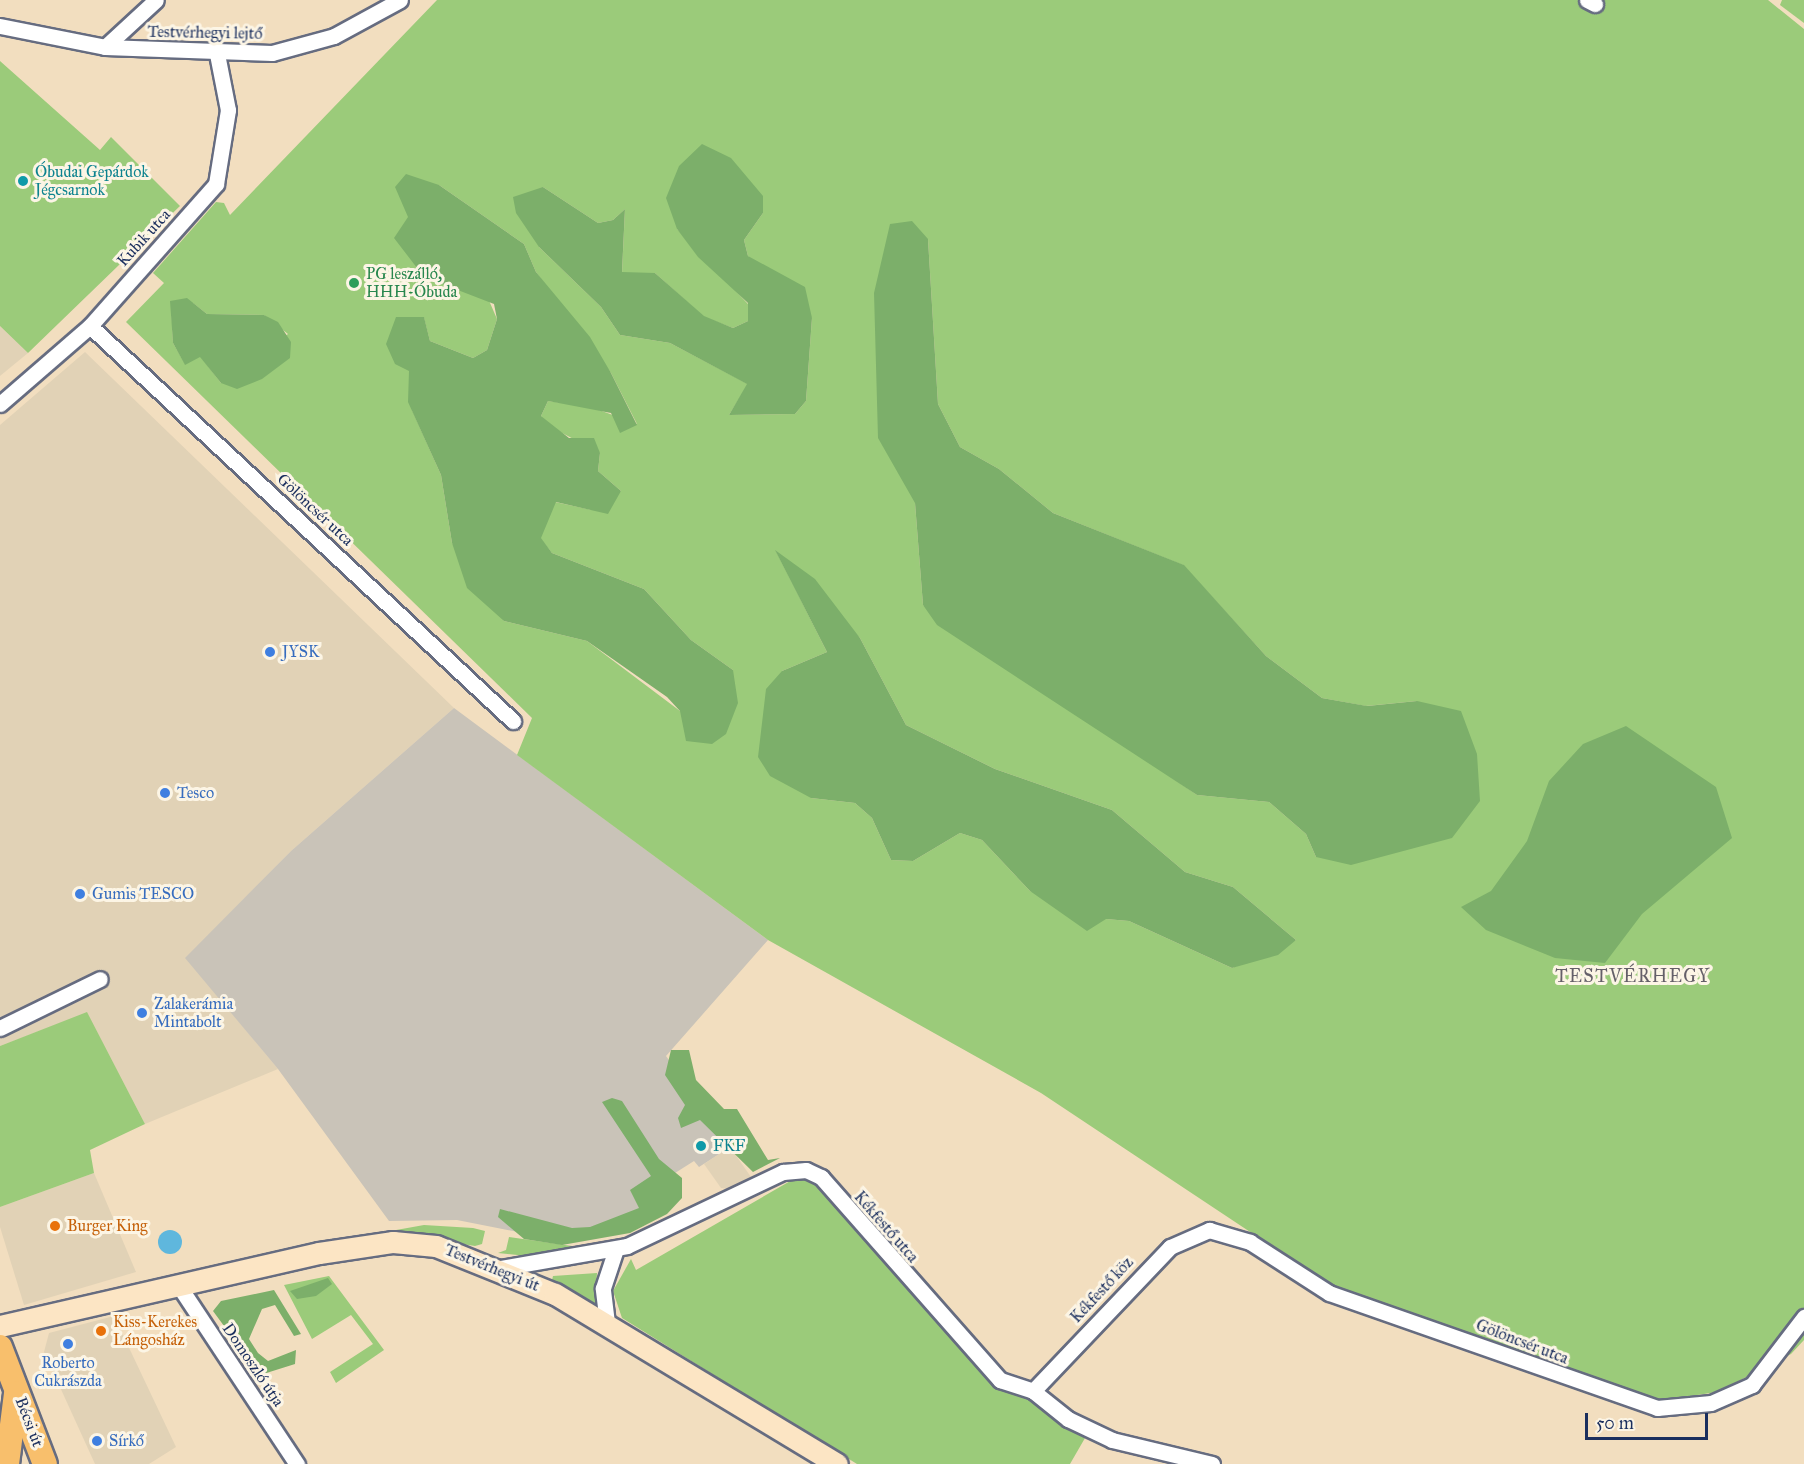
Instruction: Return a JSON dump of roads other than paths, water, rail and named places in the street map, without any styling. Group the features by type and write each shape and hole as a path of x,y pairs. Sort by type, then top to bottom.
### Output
{"main road":[{"name":"Bécsi út","path":"0,1347 45,1464"},
{"path":"7,1464 16,1389"}],"street":[{"path":"105,47 156,0"},
{"name":"Testvérhegyi lejtő","path":"0,26 105,47 217,54 311,45 400,0"},
{"name":"Kubik utca","path":"0,404 90,326 216,184 228,110 217,54"},
{"name":"Gölöncsér utca","path":"90,326 513,721"},
{"path":"0,1029 100,979"},
{"name":"Kékfestő utca","path":"501,1268 616,1249 783,1172 806,1170 821,1177 994,1374 1033,1391 1068,1419 1112,1440 1212,1464"},
{"name":"Gölöncsér utca","path":"1209,1230 1250,1242 1329,1293 1657,1408 1711,1403 1752,1385 1804,1317"},
{"name":"Kékfestő köz","path":"1033,1391 1170,1247 1209,1230"},
{"name":"Testvérhegyi út","path":"0,1326 319,1253 393,1242 436,1246 501,1268 607,1323 837,1464"},
{"path":"607,1323 604,1276 616,1249"},
{"name":"Domoszló útja","path":"179,1286 297,1464"}],"water":[{"path":"170,1230 175,1231 181,1237 181,1247 175,1253 170,1254 165,1253 159,1247 158,1242 159,1237 165,1231"}],"place":[{"name":"Óbudai Gepárdok Jégcsarnok","path":"23,181"},
{"name":"PG leszálló, HHH-Óbuda","path":"354,283"},
{"name":"JYSK","path":"270,652"},
{"name":"Tesco","path":"165,793"},
{"name":"Gumis TESCO","path":"80,894"},
{"name":"Zalakerámia Mintabolt","path":"142,1013"},
{"name":"FKF","path":"701,1146"},
{"name":"Burger King","path":"55,1226"},
{"name":"Kiss-Kerekes Lángosház","path":"101,1331"},
{"name":"Roberto Cukrászda","path":"68,1344"},
{"name":"Sírkő","path":"97,1441"}],"district":[{"name":"TESTVÉRHEGY","path":"1633,976"}]}
